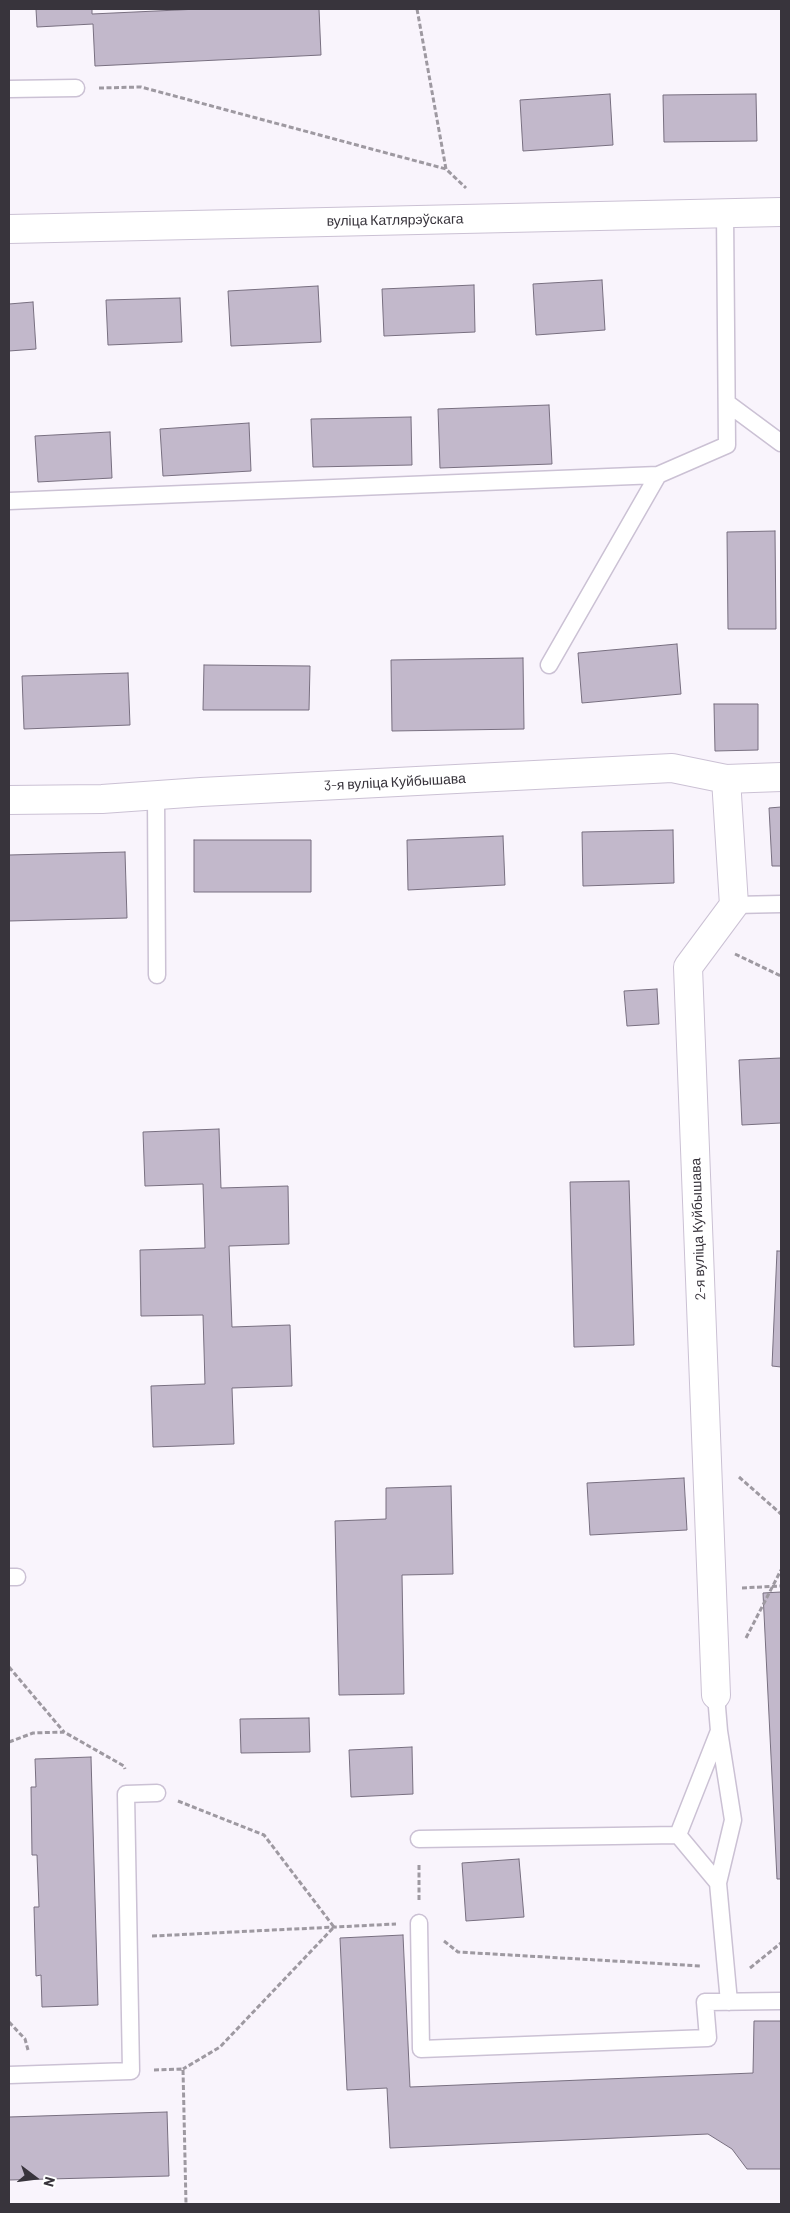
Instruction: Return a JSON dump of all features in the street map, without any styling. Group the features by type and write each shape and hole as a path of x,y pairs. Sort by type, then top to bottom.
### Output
{"street":[{"name":"вуліца Катлярэўскага","path":"9,229 781,212"},
{"name":"3-я вуліца Куйбышава","path":"9,800 102,799 156,794 672,768 726,779 781,777"},
{"path":"726,779 734,905"},
{"name":"2-я вуліца Куйбышава","path":"716,1695 688,968 734,905"}],"lane":[{"path":"9,89 76,88"},
{"path":"9,501 658,475 727,445 725,213"},
{"path":"727,403 781,443"},
{"path":"549,665 658,475"},
{"path":"156,794 157,975"},
{"path":"734,905 781,904"},
{"path":"716,1695 719,1731 733,1820 718,1883 729,2002"},
{"path":"678,1835 719,1731"},
{"path":"9,2075 131,2071 126,1794 157,1793"},
{"path":"419,1839 678,1835"},
{"path":"678,1835 718,1883"},
{"path":"419,1923 421,2050 708,2038 705,2002 781,2001"}],"path":[{"path":"417,9 446,169"},
{"path":"76,88 141,87 446,169 498,218"},
{"path":"707,940 781,976"},
{"path":"706,1448 781,1514"},
{"path":"742,1645 781,1570"},
{"path":"712,1590 781,1586"},
{"path":"9,1667 64,1732 124,1766 126,1794"},
{"path":"9,1742 33,1733 64,1732"},
{"path":"157,1793 264,1835 334,1927"},
{"path":"419,1839 419,1923"},
{"path":"129,1937 419,1923 458,1952 752,1968 781,1943"},
{"path":"131,2071 183,2069 220,2047 334,1927"},
{"path":"9,2022 25,2038 34,2074"},
{"path":"183,2069 186,2204"}],"building":[{"path":"36,9 92,9 92,14 199,9 319,9 321,55 95,66 93,24 37,27"},
{"path":"610,94 613,145 523,151 520,100"},
{"path":"756,94 757,141 664,142 663,95"},
{"path":"602,280 605,330 536,335 533,284"},
{"path":"474,285 475,332 384,336 382,289"},
{"path":"318,286 321,342 231,346 228,291"},
{"path":"180,298 182,342 108,345 106,300"},
{"path":"33,302 36,349 9,351 9,304"},
{"path":"549,405 552,464 440,468 438,409"},
{"path":"411,417 412,465 313,467 311,419"},
{"path":"249,423 251,471 163,476 160,429"},
{"path":"110,432 112,478 38,482 35,436"},
{"path":"775,531 776,629 728,629 727,532"},
{"path":"677,644 681,694 582,703 578,653"},
{"path":"523,658 524,729 392,731 391,660"},
{"path":"204,665 310,666 309,710 203,710"},
{"path":"128,673 130,725 24,729 22,676"},
{"path":"714,704 758,704 758,750 715,751"},
{"path":"781,807 781,866 772,866 769,808"},
{"path":"673,830 674,883 583,886 582,832"},
{"path":"503,836 505,885 408,890 407,840"},
{"path":"194,840 311,840 311,892 194,892"},
{"path":"125,852 127,918 9,921 9,855"},
{"path":"657,989 659,1024 627,1026 624,991"},
{"path":"781,1058 781,1123 742,1125 739,1060"},
{"path":"219,1129 221,1188 288,1186 289,1244 229,1246 232,1327 290,1325 292,1386 232,1388 234,1444 153,1447 151,1386 205,1384 203,1315 141,1316 140,1250 205,1248 203,1184 145,1186 143,1132"},
{"path":"629,1181 634,1345 574,1347 570,1182"},
{"path":"777,1251 781,1251 781,1367 772,1366"},
{"path":"684,1478 687,1530 590,1535 587,1483"},
{"path":"451,1486 453,1574 402,1575 404,1694 339,1695 335,1521 386,1519 386,1488"},
{"path":"781,1592 781,1879 777,1879 763,1593"},
{"path":"309,1718 310,1752 241,1753 240,1719"},
{"path":"412,1747 413,1794 351,1797 349,1750"},
{"path":"91,1757 98,2005 42,2007 41,1975 36,1976 34,1907 39,1907 37,1855 32,1855 31,1787 36,1787 35,1759"},
{"path":"519,1859 524,1917 466,1921 462,1863"},
{"path":"403,1935 410,2087 753,2073 754,2021 781,2021 781,2169 747,2169 732,2149 708,2134 390,2148 387,2088 347,2090 340,1938"},
{"path":"167,2112 169,2176 9,2180 9,2117"}]}
